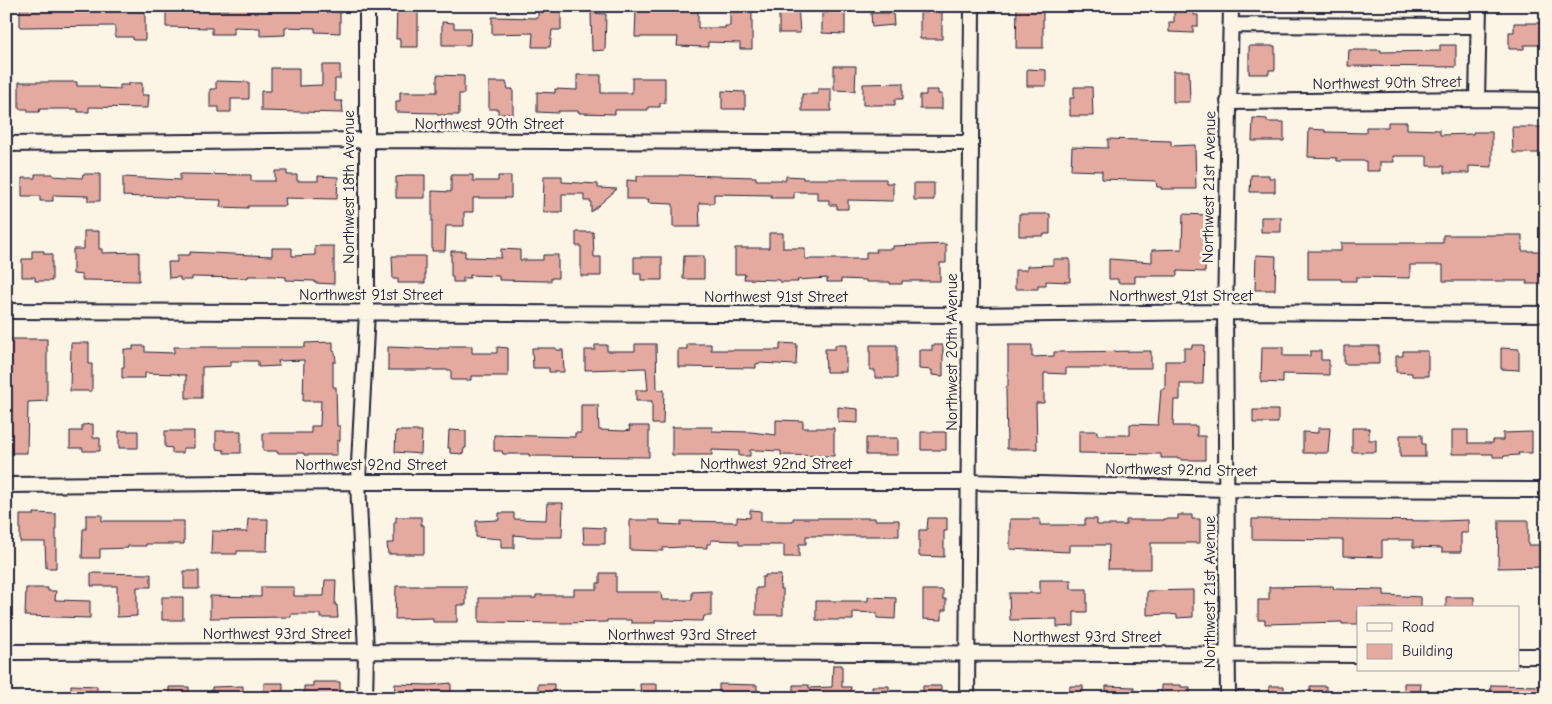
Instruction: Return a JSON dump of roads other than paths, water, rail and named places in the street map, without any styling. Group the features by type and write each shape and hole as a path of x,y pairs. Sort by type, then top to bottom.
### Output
{"street":[{"name":"Northwest 18th Avenue","path":"365,698 366,651 358,482 367,312 367,6"},
{"name":"Northwest 20th Avenue","path":"966,698 972,6"},
{"name":"Northwest 21st Avenue","path":"1228,698 1225,312 1231,6"},
{"path":"1477,99 1479,6"},
{"path":"1231,25 1478,26"},
{"name":"Northwest 90th Street","path":"1228,102 1546,100"},
{"name":"Northwest 90th Street","path":"6,144 366,140 971,143"},
{"name":"Northwest 91st Street","path":"6,311 970,315 1225,312 1546,314"},
{"name":"Northwest 92nd Street","path":"6,485 358,482 968,482 1227,489 1546,490"},
{"name":"Northwest 93rd Street","path":"6,652 366,651 1357,655"},
{"path":"1520,656 1546,656"}]}
